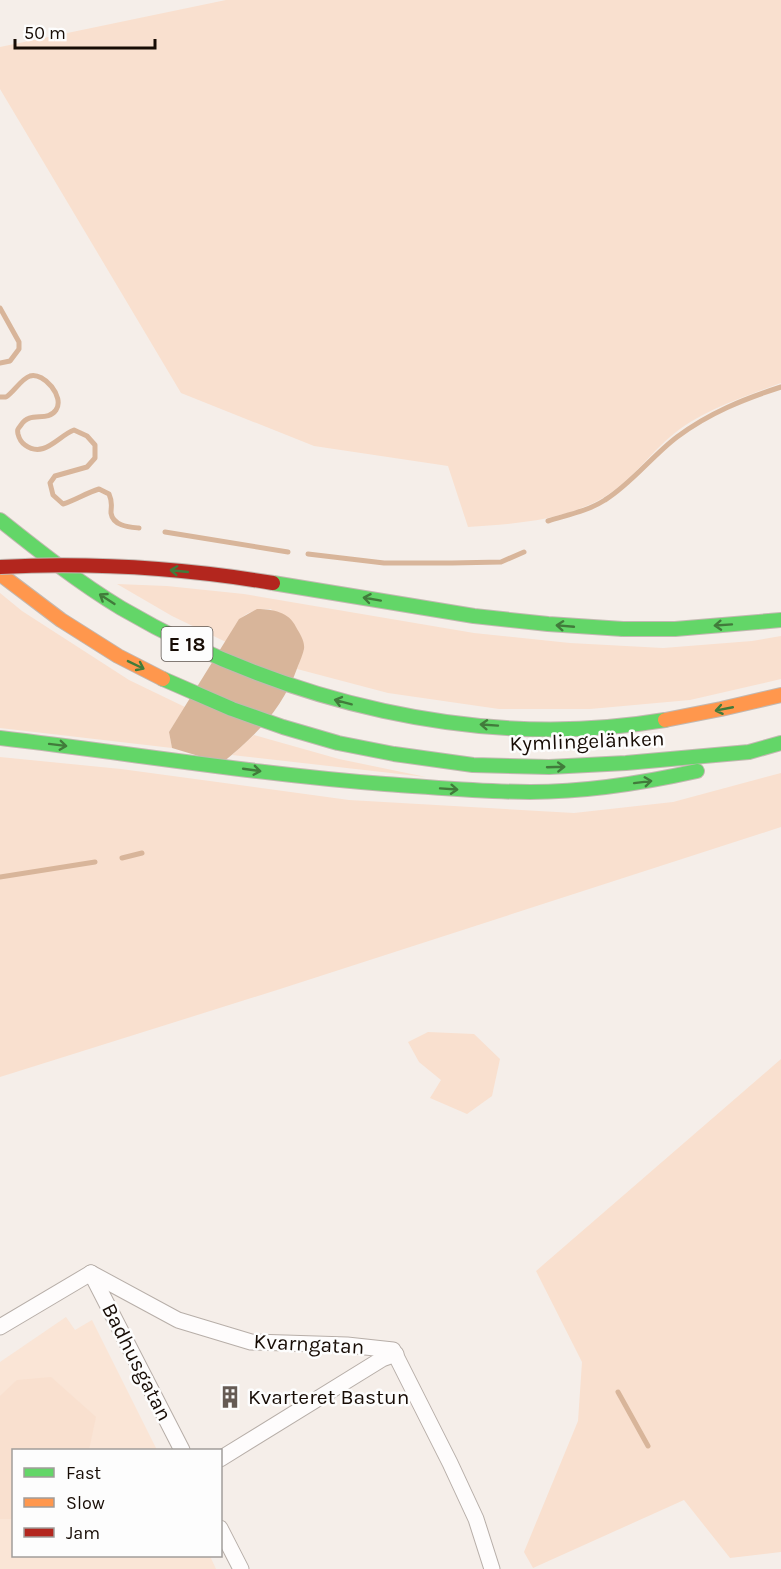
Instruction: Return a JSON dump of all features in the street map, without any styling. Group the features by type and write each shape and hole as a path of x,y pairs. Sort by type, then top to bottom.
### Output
{"highway":[{"name":"Kymlingelänken","path":"0,520 42,554 96,592 138,619 195,648 299,689 400,715 467,724 540,729 590,727 677,718 732,708 781,695"},
{"path":"0,567 42,564 94,565 207,573 481,617 571,626 675,629 781,620"},
{"name":"Kymlingelänken","path":"0,574 61,620 118,656 232,710 338,743 394,754 473,765 549,767 749,752 781,743"},
{"path":"0,738 313,778 390,785 522,792 594,788 658,780 704,769 749,752"}],"street":[{"path":"0,1328 91,1273"},
{"name":"Kvarngatan","path":"91,1273 178,1320 251,1342 347,1345 393,1350 396,1354"},
{"name":"Badhusgatan","path":"91,1273 181,1449"},
{"path":"222,1458 382,1359 396,1354 476,1519 492,1569"},
{"path":"222,1532 241,1569"}],"shaded area":[{"path":"226,0 781,0 781,383 723,406 682,428 620,486 586,506 553,517 468,527 448,466 314,446 181,393 0,89 0,47"},
{"path":"117,584 167,586 244,594 474,633 570,643 663,648 752,641 781,636 781,679 690,700 590,709 499,709 388,693 297,669 304,648 271,609 253,611 242,617 226,642 172,616"},
{"path":"0,593 22,611 129,680 185,707 169,732 172,748 0,728"},
{"path":"257,609 275,611 285,615 293,622 303,640 304,649 285,695 257,731 222,763 172,748 169,732 239,619"},
{"path":"254,735 339,759 426,777 232,755"},
{"path":"0,757 121,769 349,800 574,813 673,802 781,773 781,827 0,1077"},
{"path":"428,1032 474,1034 500,1059 492,1096 467,1114 430,1098 441,1080 419,1062 408,1042"},
{"path":"781,1059 781,1552 730,1558 684,1500 533,1568 524,1552 578,1421 582,1362 536,1271"},
{"path":"66,1317 75,1330 92,1320 156,1449 12,1449 12,1557 210,1557 216,1569 0,1569 0,1362"},
{"path":"51,1377 96,1417 89,1449 12,1449 12,1519 0,1519 0,1396 17,1380"}],"waterway":[{"path":"0,308 19,342 19,349 10,361 0,363"},
{"path":"0,397 6,397 30,376 36,376 47,382 58,399 56,410 48,416 29,418 25,421 18,430 18,436 22,442 32,449 45,448 74,430 87,436 95,445 95,458 87,467 55,476 50,483 53,495 63,504 99,489 109,494 111,513 115,521 122,525 139,528"},
{"path":"548,521 585,510 605,500 689,428 740,402 781,387"},
{"path":"165,532 288,552"},
{"path":"308,554 384,563 452,563 501,562 524,552"},
{"path":"122,858 142,853"},
{"path":"0,877 95,862"},
{"path":"618,1392 648,1446"}],"traffic: fast":[{"path":"0,520 74,577 121,608 183,641 248,670 315,693 384,711 454,723 524,729 595,728 665,720"},
{"path":"273,583 474,616 623,629"},
{"path":"623,629 675,629 781,620"},
{"path":"163,679 232,709 338,743 394,754 473,765 549,767 626,763 749,752 781,743"},
{"path":"0,738 288,775 493,791 551,792 593,789 697,771"}],"traffic: slow":[{"path":"0,574 61,620 118,656 163,679"},
{"path":"665,720 781,695"}],"traffic: jam":[{"path":"0,567 103,566 205,573 273,583"}],"place":[{"name":"Kvarteret Bastun","path":"230,1397"}]}
